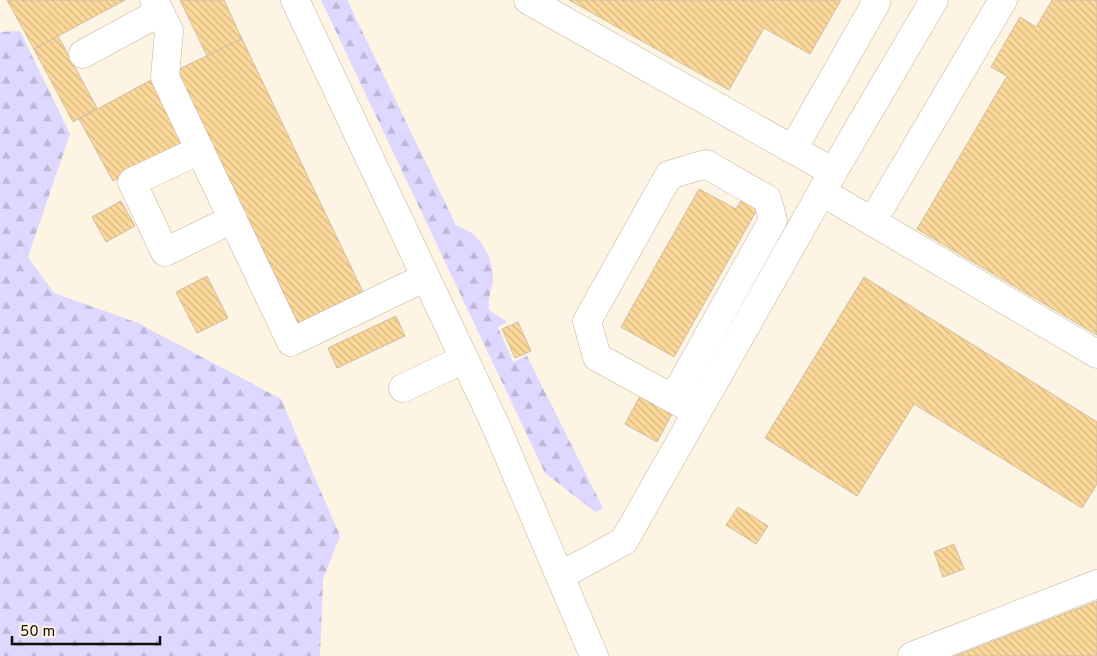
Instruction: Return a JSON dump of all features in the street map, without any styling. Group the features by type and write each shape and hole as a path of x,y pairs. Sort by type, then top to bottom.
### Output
{"street":[{"path":"294,0 495,424 594,656"},
{"path":"528,0 792,149 872,222 1097,354"},
{"path":"792,149 876,3 875,0"},
{"path":"560,576 624,540 827,182 934,0"},
{"path":"872,222 1003,0"},
{"path":"83,54 157,6 168,31 165,77 291,342 426,277"},
{"path":"200,150 132,182 165,252 233,219"},
{"path":"673,399 773,220 767,199 706,164 669,175 587,321 597,357 673,399 697,412"},
{"path":"404,388 464,359"},
{"path":"912,656 1097,584"}],"green space":[{"path":"321,0 347,0 456,225 476,237 487,253 493,273 489,310 507,322 498,327 513,362 527,356 603,508 595,512 545,473"},
{"path":"20,31 70,134 28,257 54,293 138,323 281,399 340,536 323,579 320,656 0,656 0,32"}],"building":[{"path":"7,0 125,0 34,49"},
{"path":"180,0 224,0 242,39 207,56"},
{"path":"569,0 841,0 810,54 764,28 729,90"},
{"path":"1052,0 1097,0 1097,335 917,229 1007,76 991,67 1020,17 1036,27"},
{"path":"58,36 97,108 73,122 34,49"},
{"path":"242,39 363,292 298,323 177,70"},
{"path":"151,80 185,142 113,181 79,119"},
{"path":"699,189 736,209 743,197 759,206 674,357 621,327"},
{"path":"121,201 135,226 106,242 92,217"},
{"path":"207,276 228,318 197,333 176,292"},
{"path":"864,277 1097,422 1097,484 1082,508 914,404 857,496 765,438"},
{"path":"396,316 405,336 337,368 328,348"},
{"path":"518,322 531,351 515,358 502,329"},
{"path":"641,394 673,412 657,442 625,424"},
{"path":"738,507 768,526 756,544 726,525"},
{"path":"954,544 964,569 943,577 934,552"},
{"path":"1097,601 1097,656 955,656"}]}
